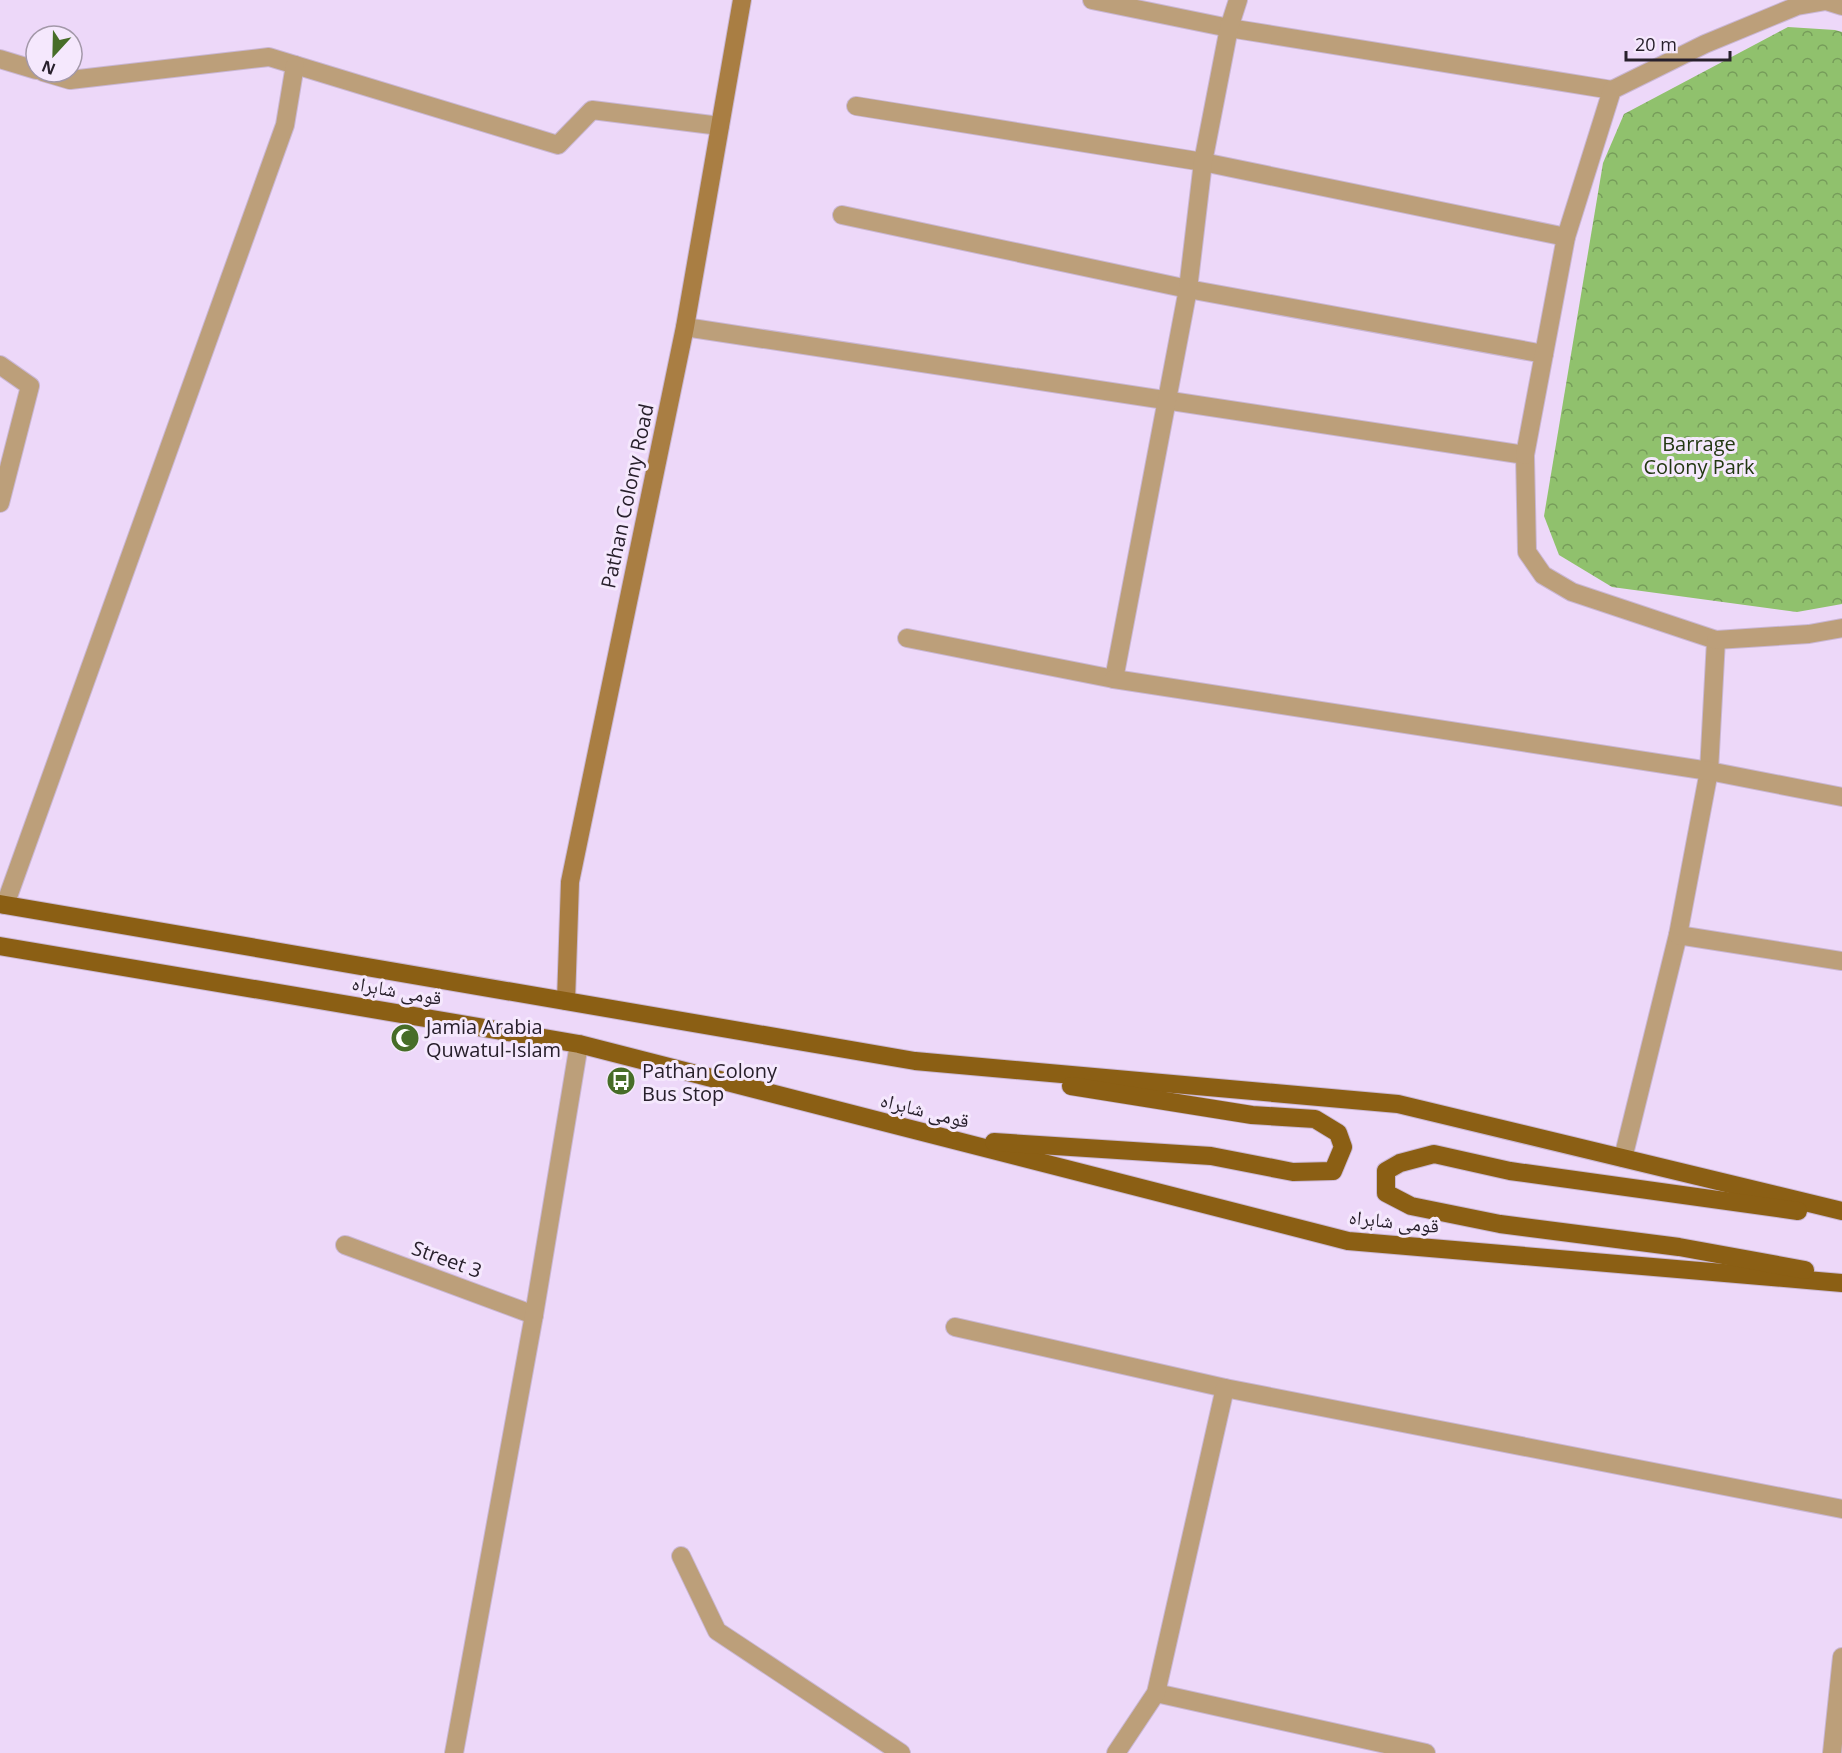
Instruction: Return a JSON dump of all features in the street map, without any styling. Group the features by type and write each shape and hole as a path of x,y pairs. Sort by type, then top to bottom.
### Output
{"highway":[{"name":"قومی شاہراہ","path":"3,904 915,1061 1398,1104 1842,1211"},
{"name":"قومی شاہراہ","path":"0,946 579,1044 1348,1241 1842,1283"},
{"path":"915,1061 1252,1115 1315,1119 1338,1133 1343,1147 1333,1172 1293,1172 1211,1156 945,1138"},
{"path":"1842,1217 1510,1171 1434,1154 1400,1163 1386,1171 1386,1193 1411,1206 1500,1224 1679,1247 1842,1277"}],"main road":[{"name":"Pathan Colony Road","path":"566,1001 570,882 685,327 742,0"}],"street":[{"path":"1092,0 1229,28 1612,90 1705,44 1797,6 1831,2"},
{"path":"1114,679 1188,289 1203,162 1229,28 1238,0"},
{"path":"84,78 269,57 558,145 591,110 720,126"},
{"path":"0,59 24,66"},
{"path":"3,904 285,125 295,64"},
{"path":"1612,90 1566,237 1525,455 1527,552 1543,575 1572,592 1716,640 1809,634 1842,628"},
{"path":"856,106 1203,162 1566,237"},
{"path":"842,215 1188,289 1544,354"},
{"path":"685,327 1525,455"},
{"path":"0,365 30,386 0,502"},
{"path":"907,638 1114,679 1709,771 1842,797"},
{"path":"1623,1158 1678,934 1709,771 1716,640"},
{"path":"1678,934 1842,961"},
{"path":"454,1753 534,1315 579,1044"},
{"name":"Street 3","path":"345,1245 534,1315"},
{"path":"955,1327 1225,1388 1842,1509"},
{"path":"1116,1753 1156,1693 1225,1388"},
{"path":"681,1556 717,1631 901,1753"},
{"path":"1832,1753 1842,1657"},
{"path":"1156,1693 1426,1753"}],"green space":[{"name":"Barrage Colony Park","path":"1788,27 1842,32 1842,604 1797,612 1612,587 1559,555 1544,516 1603,163 1624,114"}],"place":[{"name":"Jamia Arabia Quwatul-Islam","path":"405,1038"},
{"name":"Pathan Colony Bus Stop","path":"621,1081"}]}
